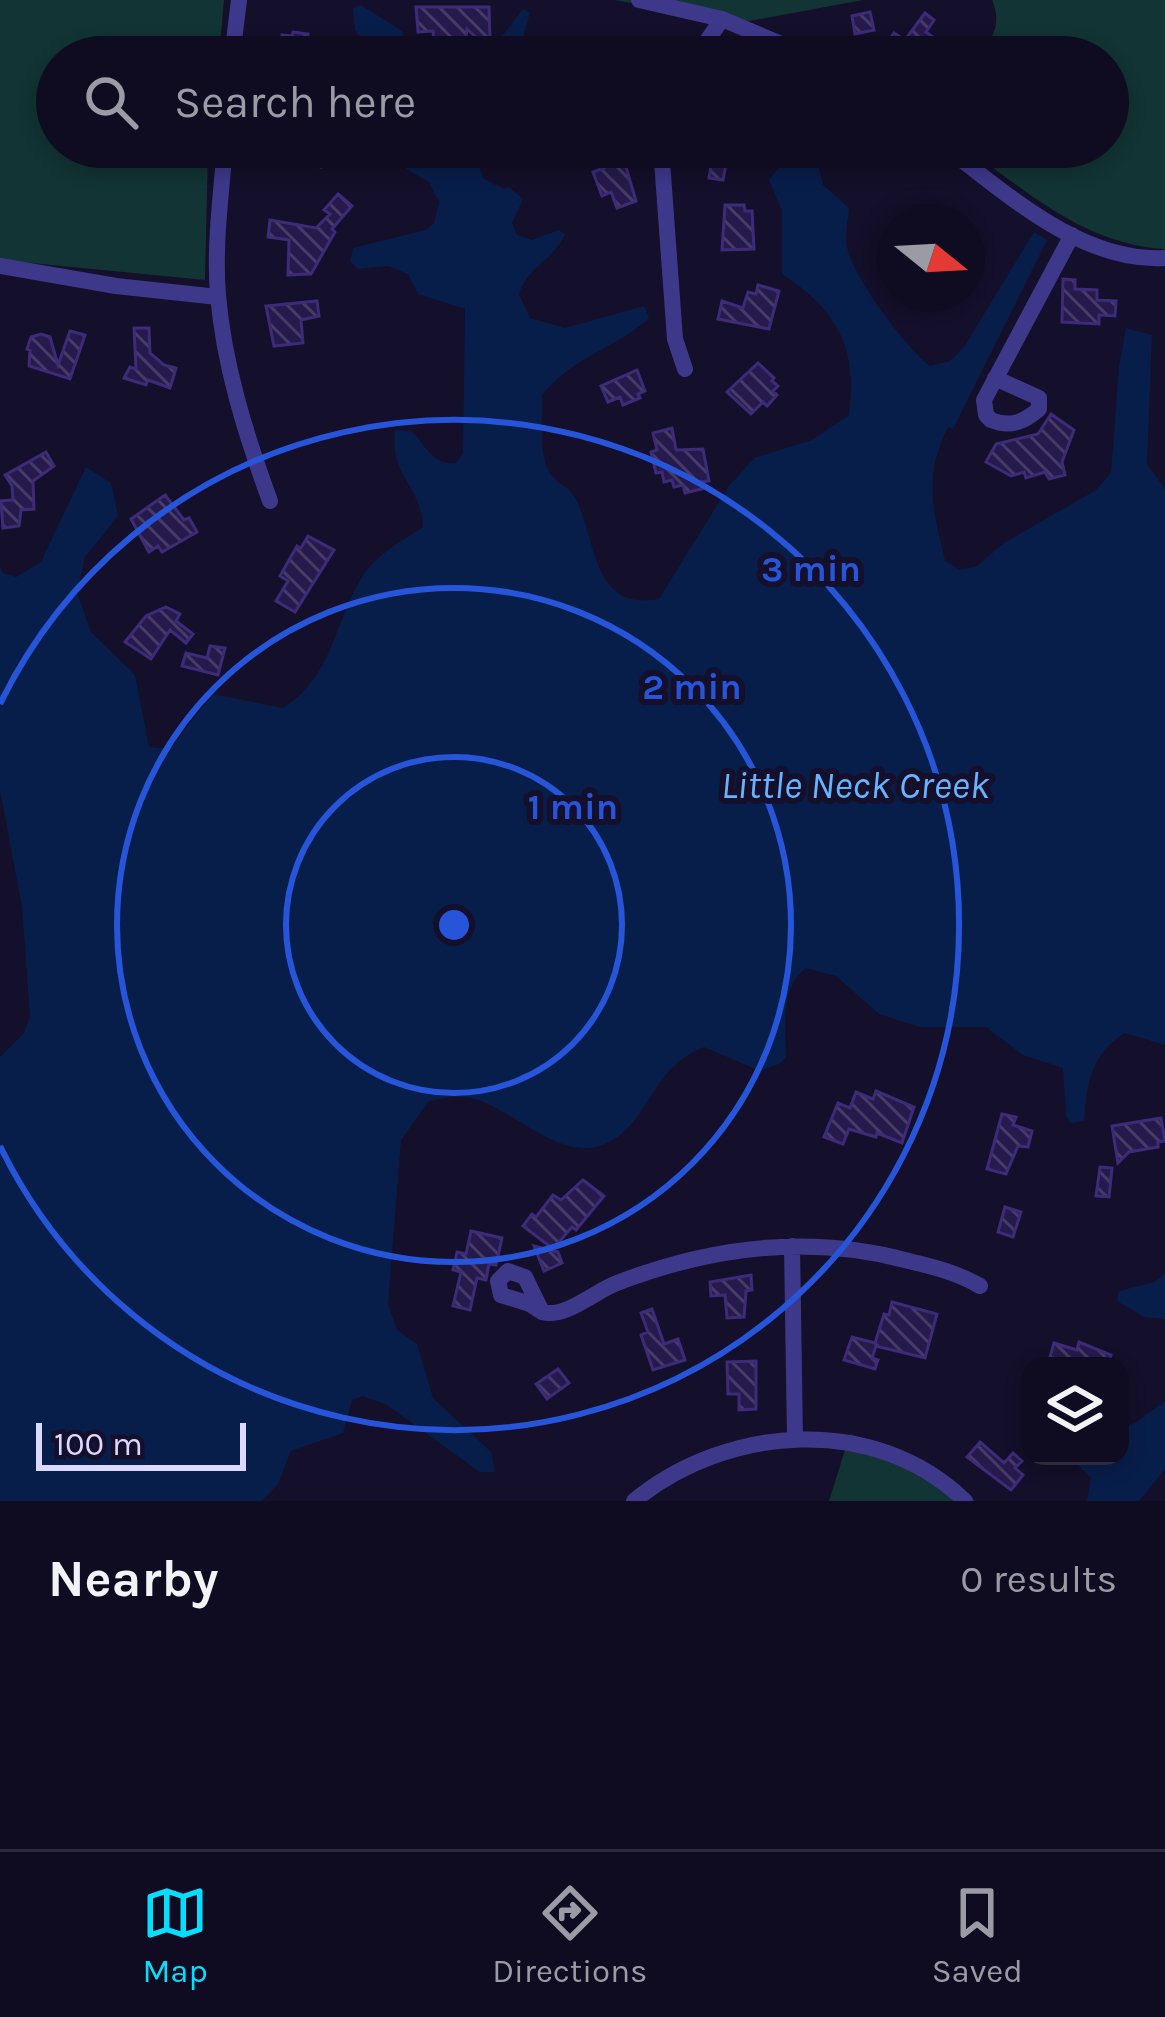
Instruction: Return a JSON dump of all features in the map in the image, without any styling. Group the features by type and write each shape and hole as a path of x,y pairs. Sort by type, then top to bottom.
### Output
{"street":[{"path":"235,36 239,0"},
{"path":"639,0 722,19 762,36"},
{"path":"710,36 722,19"},
{"path":"224,168 218,297 250,452 270,501"},
{"path":"663,168 675,339 685,369"},
{"path":"973,168 1072,235 1122,255 1165,258"},
{"path":"995,378 1072,235"},
{"path":"0,266 218,297"},
{"path":"792,1246 795,1439"},
{"path":"542,1312 559,1313 613,1284 670,1264 748,1247 838,1247 950,1272 980,1286"},
{"path":"634,1501 674,1472 712,1454 795,1439 830,1441 892,1456 936,1477 965,1501"}],"green space":[{"path":"0,0 224,0 221,36 36,36 36,168 208,168 205,280 0,260"},
{"path":"615,0 863,0 739,23"},
{"path":"992,0 1165,0 1165,249 1109,238 1083,227 993,168 1129,168 1129,36 992,36 996,16"},
{"path":"850,1434 916,1461 975,1501 829,1501"}],"water":[{"path":"361,5 404,36 360,36 355,30 353,8"},
{"path":"523,9 530,13 523,36 502,36"},
{"name":"Little Neck Creek","path":"406,168 479,168 484,179 509,187 523,199 512,223 517,235 532,240 559,230 565,234 519,294 530,318 565,328 644,306 649,318 568,370 542,395 548,469 574,496 608,583 636,600 659,599 729,486 754,458 812,440 849,415 850,369 840,332 817,302 782,274 782,211 769,180 778,168 819,168 823,185 849,208 846,243 859,276 877,303 877,312 884,312 930,366 950,361 964,347 1034,232 1047,240 953,429 948,427 935,461 937,525 945,560 959,570 977,566 1004,543 1096,490 1111,473 1126,328 1152,335 1147,464 1165,489 1165,1045 1125,1033 1114,1041 1093,1071 1084,1121 1071,1123 1066,1116 1063,1068 1023,1055 986,1027 920,1027 879,1014 836,976 806,968 788,997 786,1057 779,1064 760,1071 704,1047 672,1068 632,1124 605,1144 587,1148 552,1140 467,1097 429,1101 401,1140 388,1304 397,1330 417,1344 433,1398 491,1452 495,1472 480,1472 387,1405 363,1396 352,1400 343,1433 291,1451 278,1484 262,1501 0,1501 0,1057 24,1033 30,1016 22,907 0,790 0,567 16,577 41,562 86,467 111,483 118,516 85,557 77,593 91,632 135,675 149,747 169,749 213,694 283,708 299,696 321,667 365,573 423,527 417,501 397,459 395,430 412,431 443,462 457,463 463,452 465,309 418,294 408,274 388,266 358,269 350,261 353,248 426,230 434,223 439,202 429,182"},
{"path":"1165,1274 1165,1319 1144,1317 1117,1301 1119,1291 1154,1282"},
{"path":"1165,1401 1165,1469 1139,1501 1087,1501 1091,1478 1078,1465 1129,1465 1129,1425"}],"building":[{"path":"416,7 489,7 490,36 475,36 467,29 466,36 418,32"},
{"path":"870,12 874,30 855,34 852,16"},
{"path":"925,13 934,20 926,32 932,36 908,36"},
{"path":"626,168 636,201 617,208 611,192 602,196 593,172"},
{"path":"711,168 725,168 723,180 709,178"},
{"path":"338,194 352,206 332,229 335,232 311,274 288,275 289,240 268,237 270,220 316,228 330,214 324,210"},
{"path":"725,205 744,205 745,211 752,211 754,249 722,250"},
{"path":"1063,279 1075,280 1075,289 1097,290 1097,300 1116,301 1115,316 1099,315 1099,324 1062,322"},
{"path":"758,285 779,291 769,329 718,319 722,301 743,308 748,292 756,294"},
{"path":"317,301 319,316 301,320 303,343 274,346 266,306"},
{"path":"134,328 149,328 150,353 176,368 170,388 124,378 130,367 136,369"},
{"path":"70,331 85,335 70,379 29,366 31,337 50,337 58,365"},
{"path":"758,363 774,378 777,395 751,414 727,392"},
{"path":"637,370 645,391 638,394 640,398 623,405 620,397 608,402 601,386"},
{"path":"1051,414 1074,430 1062,462 1065,475 1049,479 1045,472 1026,478 1024,472 1011,476 986,462 996,444 1038,434"},
{"path":"672,428 676,450 703,449 709,481 700,482 702,489 685,493 683,485 674,487 672,480 664,482 662,472 656,473 653,433"},
{"path":"46,452 54,466 33,481 34,509 21,510 19,526 3,528 1,501 13,500 5,475"},
{"path":"165,495 197,532 162,552 158,546 149,552 131,519"},
{"path":"308,536 334,550 295,612 276,601 288,581 280,576"},
{"path":"166,607 180,614 176,621 193,634 186,643 170,630 151,659 125,642 146,616"},
{"path":"210,646 225,648 218,675 182,666 186,653 207,658"},
{"path":"876,1091 914,1107 902,1143 849,1129 843,1144 824,1137 838,1103 850,1108 856,1092 873,1099"},
{"path":"1002,1114 1016,1117 1013,1125 1032,1131 1028,1147 1018,1146 1006,1174 987,1169"},
{"path":"1161,1118 1165,1141 1158,1142 1158,1147 1129,1152 1118,1163 1112,1126"},
{"path":"1100,1167 1112,1168 1109,1197 1096,1196"},
{"path":"583,1180 604,1196 553,1249 523,1226 553,1195 561,1200"},
{"path":"1005,1207 1021,1212 1013,1237 998,1232"},
{"path":"471,1231 502,1238 496,1265 489,1264 486,1280 477,1278 470,1310 453,1306 461,1272 453,1270 457,1252 466,1254"},
{"path":"534,1246 558,1252 562,1263 544,1271"},
{"path":"751,1275 744,1317 727,1318 725,1295 711,1296 710,1282"},
{"path":"892,1302 937,1314 925,1358 876,1346 875,1369 844,1360 852,1337 875,1343"},
{"path":"652,1309 664,1344 678,1339 685,1360 653,1370 641,1335 648,1332 641,1313"},
{"path":"1079,1342 1111,1355 1050,1357 1054,1343 1077,1350"},
{"path":"756,1361 756,1409 739,1410 739,1394 728,1394 727,1362"},
{"path":"558,1369 569,1383 547,1399 536,1384"},
{"path":"980,1442 1004,1463 1013,1453 1021,1460 1015,1468 1023,1475 1011,1490 967,1457"}]}
